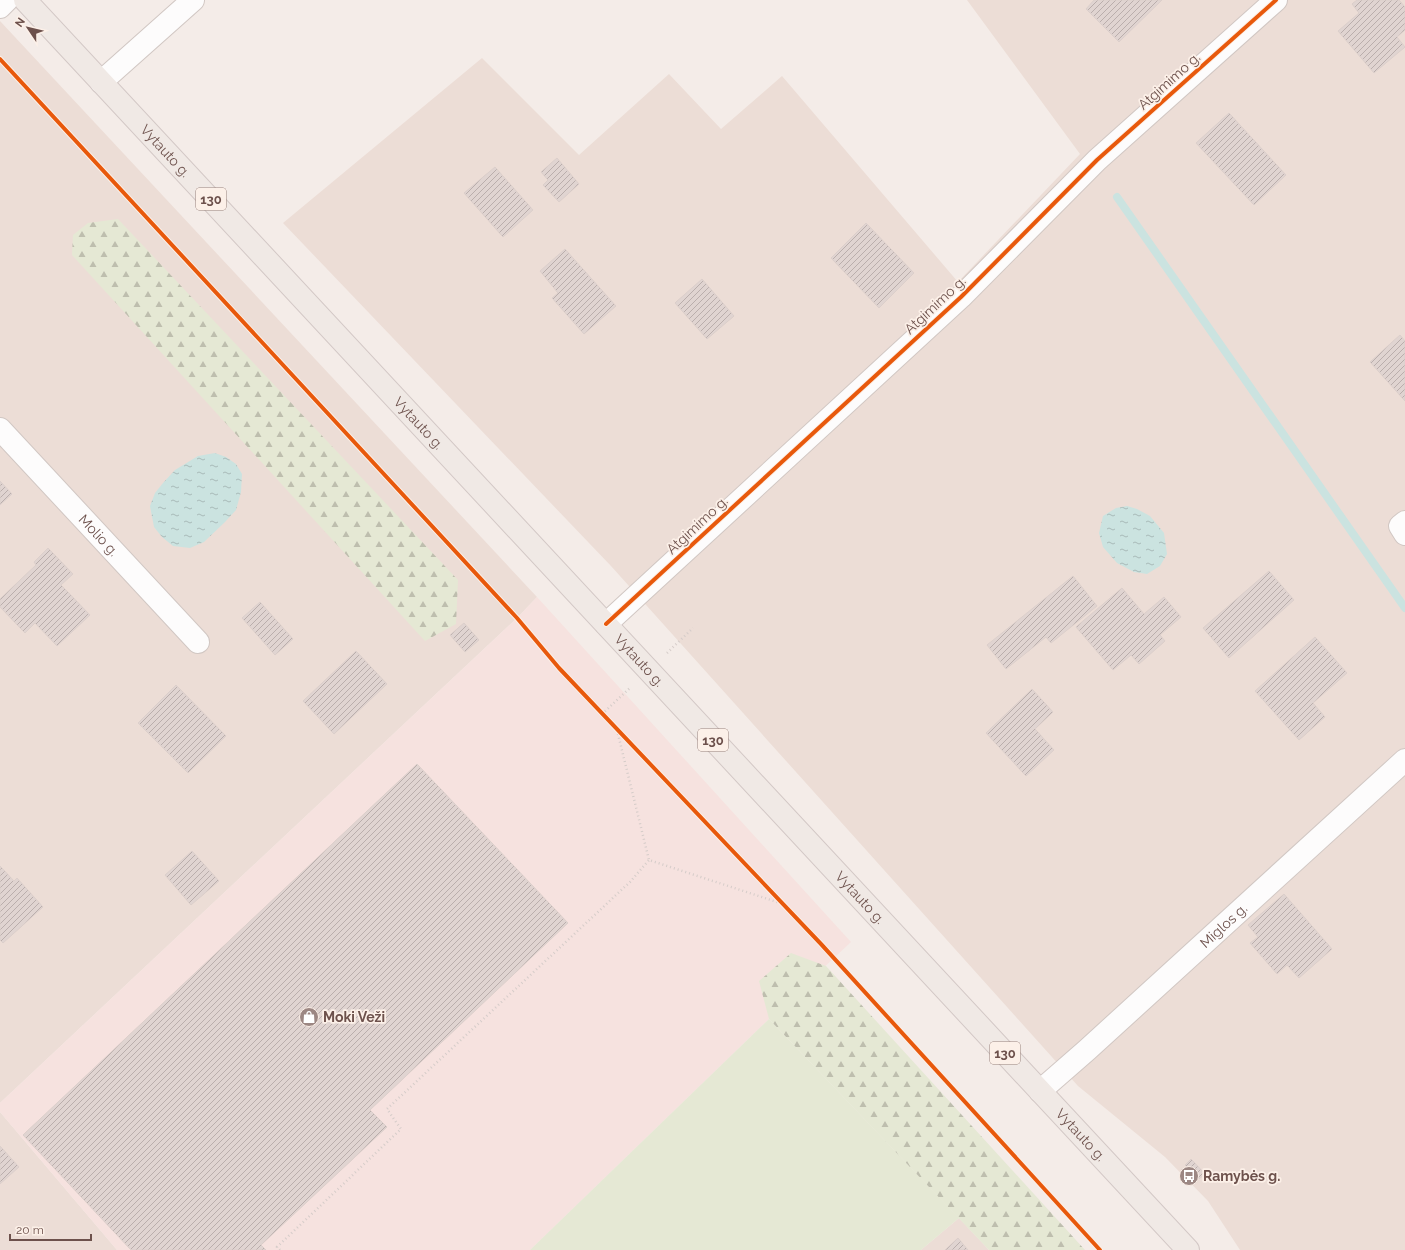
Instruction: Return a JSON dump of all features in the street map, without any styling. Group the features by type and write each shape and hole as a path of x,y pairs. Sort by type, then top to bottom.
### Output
{"main road":[{"name":"Vytauto g.","path":"25,0 1188,1250"}],"street":[{"path":"0,6 7,0"},
{"path":"101,82 193,0"},
{"name":"Atgimimo g.","path":"606,624 961,297 1097,160 1276,0"},
{"name":"Molio g.","path":"0,429 198,642"},
{"path":"1405,522 1400,526 1405,534"},
{"name":"Miglos g.","path":"1040,1091 1087,1050 1405,760"}],"path":[{"path":"617,730 649,860"},
{"path":"649,860 783,904"},
{"path":"280,1250 277,1247 401,1129 387,1109 630,882 649,860"}],"shaded area":[{"path":"967,0 1405,0 1405,1250 1240,1250 1208,1201 1165,1157 1078,1086 611,566 283,223 482,58 579,155 669,74 721,129 782,76 958,282 1080,154"},
{"path":"0,21 537,597 517,618 0,1103"},
{"path":"537,597 851,942 769,1019 530,1250 117,1250 0,1112 0,1103 517,618"},
{"path":"0,1112 117,1250 0,1250"},
{"path":"959,1218 989,1250 921,1250"}],"green space":[{"path":"118,219 458,580 456,624 425,641 72,255 73,235 88,223"},
{"path":"791,953 826,966 1085,1250 989,1250 769,1019 759,981"},
{"path":"769,1019 959,1218 921,1250 530,1250"}],"water":[{"path":"215,453 226,457 236,464 242,474 241,492 236,510 204,542 190,548 173,546 162,537 154,527 150,506 155,493 175,470 198,456"},
{"path":"1127,506 1137,509 1150,516 1164,533 1167,554 1160,566 1147,574 1134,572 1117,563 1103,547 1099,533 1103,516 1116,508"}],"building":[{"path":"1094,0 1162,0 1119,42 1086,9"},
{"path":"1357,0 1399,0 1405,7 1405,30 1397,37 1405,47 1374,73 1338,31 1359,13 1352,4"},
{"path":"1229,113 1286,175 1254,205 1196,143"},
{"path":"557,158 579,184 559,202 543,185 548,180 541,172"},
{"path":"495,167 533,210 503,237 464,193"},
{"path":"866,223 914,273 879,308 831,258"},
{"path":"565,249 616,306 584,334 552,298 558,293 540,271"},
{"path":"702,279 734,316 707,339 675,303"},
{"path":"1400,335 1405,341 1405,401 1370,362"},
{"path":"0,481 12,494 0,505"},
{"path":"48,548 73,574 61,585 90,615 57,646 35,623 25,633 0,607 0,599 36,565 34,562"},
{"path":"1269,571 1294,600 1229,658 1203,628"},
{"path":"1073,576 1097,606 1051,643 1046,637 1006,669 987,645"},
{"path":"1122,588 1144,614 1164,597 1181,617 1160,635 1165,641 1139,664 1131,655 1113,670 1076,627"},
{"path":"260,602 293,639 275,655 242,618"},
{"path":"464,623 479,640 465,652 450,635"},
{"path":"1315,637 1347,673 1313,703 1325,717 1299,740 1255,691"},
{"path":"356,651 387,684 334,734 303,701"},
{"path":"176,685 226,736 188,773 138,723"},
{"path":"1032,689 1053,712 1035,729 1054,750 1026,776 986,733"},
{"name":"Moki Veži","path":"417,764 568,923 370,1110 387,1127 261,1245 266,1250 131,1250 23,1135"},
{"path":"192,851 219,881 191,905 165,875"},
{"path":"0,866 14,881 17,878 43,907 3,943 0,940"},
{"path":"1284,894 1332,949 1299,978 1287,965 1277,974 1250,943 1258,937 1248,925"},
{"path":"0,1146 19,1167 0,1184"},
{"path":"1191,1159 1205,1174 1199,1179 1185,1165"},
{"path":"958,1238 968,1250 945,1250"}],"waterway":[{"path":"1117,197 1405,608"}],"cycle path":[{"path":"606,624 961,297 1097,160 1276,0"},
{"path":"0,59 517,618 559,668 821,944 1100,1250"}],"place":[{"name":"Moki Veži","path":"309,1017"},
{"name":"Ramybės g.","path":"1189,1176"}]}
